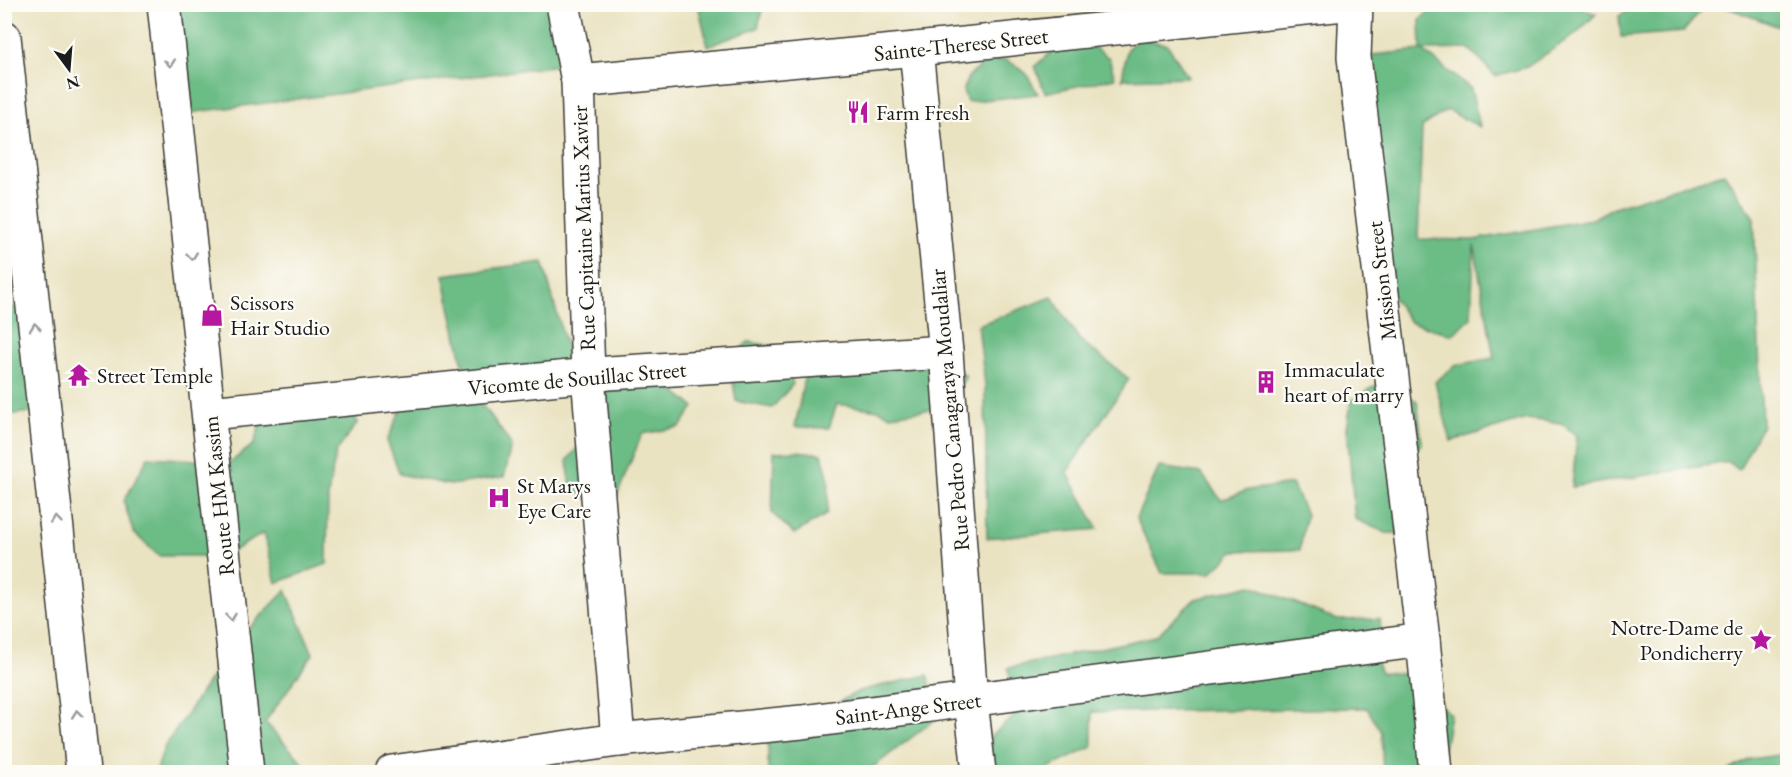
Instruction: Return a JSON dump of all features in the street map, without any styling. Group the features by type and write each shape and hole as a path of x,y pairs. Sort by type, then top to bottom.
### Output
{"street":[{"name":"Route HM Kassim","path":"164,4 247,772"},
{"name":"Rue Capitaine Marius Xavier","path":"563,4 578,81 588,375 618,740"},
{"name":"Sainte-Therese Street","path":"578,81 916,49 1344,4"},
{"name":"Mission Street","path":"1356,4 1354,57 1423,640 1436,772"},
{"path":"4,37 83,772"},
{"name":"Rue Pedro Canagaraya Moudaliar","path":"916,49 946,352 971,700 979,772"},
{"name":"Vicomte de Souillac Street","path":"209,413 588,375 946,352"},
{"name":"Saint-Ange Street","path":"392,772 618,740 802,722 1423,640"}],"green space":[{"path":"698,4 763,5 758,28 708,46"},
{"path":"1639,4 1706,5 1683,32 1621,37 1619,16"},
{"path":"176,5 554,5 559,65 189,113"},
{"path":"1435,5 1574,5 1596,14 1578,32 1527,67 1495,76 1470,49 1422,50 1471,89 1480,127 1447,110 1422,127 1418,239 1473,240 1592,219 1614,207 1724,173 1754,218 1762,425 1739,470 1728,462 1572,487 1577,436 1561,423 1527,419 1451,441 1435,382 1456,365 1494,358 1474,245 1471,318 1452,335 1410,322 1376,274 1354,57 1421,50 1420,20"},
{"path":"1720,5 1787,5 1787,30"},
{"path":"1138,39 1167,44 1188,77 1122,79 1127,49"},
{"path":"1086,41 1109,58 1115,78 1045,93 1035,66 1060,45"},
{"path":"987,60 1007,60 1026,73 1038,94 967,102 963,90 968,77"},
{"path":"543,262 572,369 464,370 443,275"},
{"path":"1052,297 1079,339 1129,379 1067,472 1098,529 987,538 985,385 978,325"},
{"path":"26,307 38,411 8,415 4,381 4,308"},
{"path":"748,342 779,347 793,384 772,408 736,401 733,356"},
{"path":"809,352 947,363 966,376 950,404 890,415 879,410 837,404 829,428 795,427"},
{"path":"434,374 464,388 489,413 512,446 504,477 450,485 400,474 387,441 404,402"},
{"path":"660,379 694,407 680,427 642,434 614,503 593,502 571,487 567,461 603,415 595,392"},
{"path":"1380,383 1417,401 1422,444 1412,453 1422,487 1417,534 1386,533 1355,519 1347,428 1351,401"},
{"path":"341,400 358,422 336,452 328,495 327,564 276,583 264,533 231,552 216,473 254,444 265,407"},
{"path":"797,451 822,454 829,480 827,514 794,534 772,513 774,452"},
{"path":"148,457 197,460 218,556 159,556 133,532 124,501"},
{"path":"1159,467 1201,473 1221,500 1248,490 1292,484 1306,514 1300,550 1234,551 1211,573 1162,573 1136,518"},
{"path":"1251,585 1338,620 1380,619 1381,633 1370,647 1381,673 1414,674 1450,714 1440,772 1383,772 1381,732 1367,708 1092,712 1092,747 1050,767 1045,772 987,772 985,741 1018,713 1008,668 1156,636 1195,599"},
{"path":"286,590 313,654 265,722 305,765 302,772 156,772 165,746 233,645"},
{"path":"928,675 938,717 872,768 871,772 768,771 768,741 859,691"},
{"path":"1787,754 1787,772 1726,772 1750,759"},
{"path":"629,768 629,772 548,772"}],"place":[{"name":"Farm Fresh","path":"858,112"},
{"name":"Scissors Hair Studio","path":"212,315"},
{"name":"Street Temple","path":"79,375"},
{"name":"Immaculate heart of marry","path":"1266,382"},
{"name":"St Marys Eye Care","path":"499,498"},
{"name":"Notre-Dame de Pondicherry","path":"1761,640"}]}
